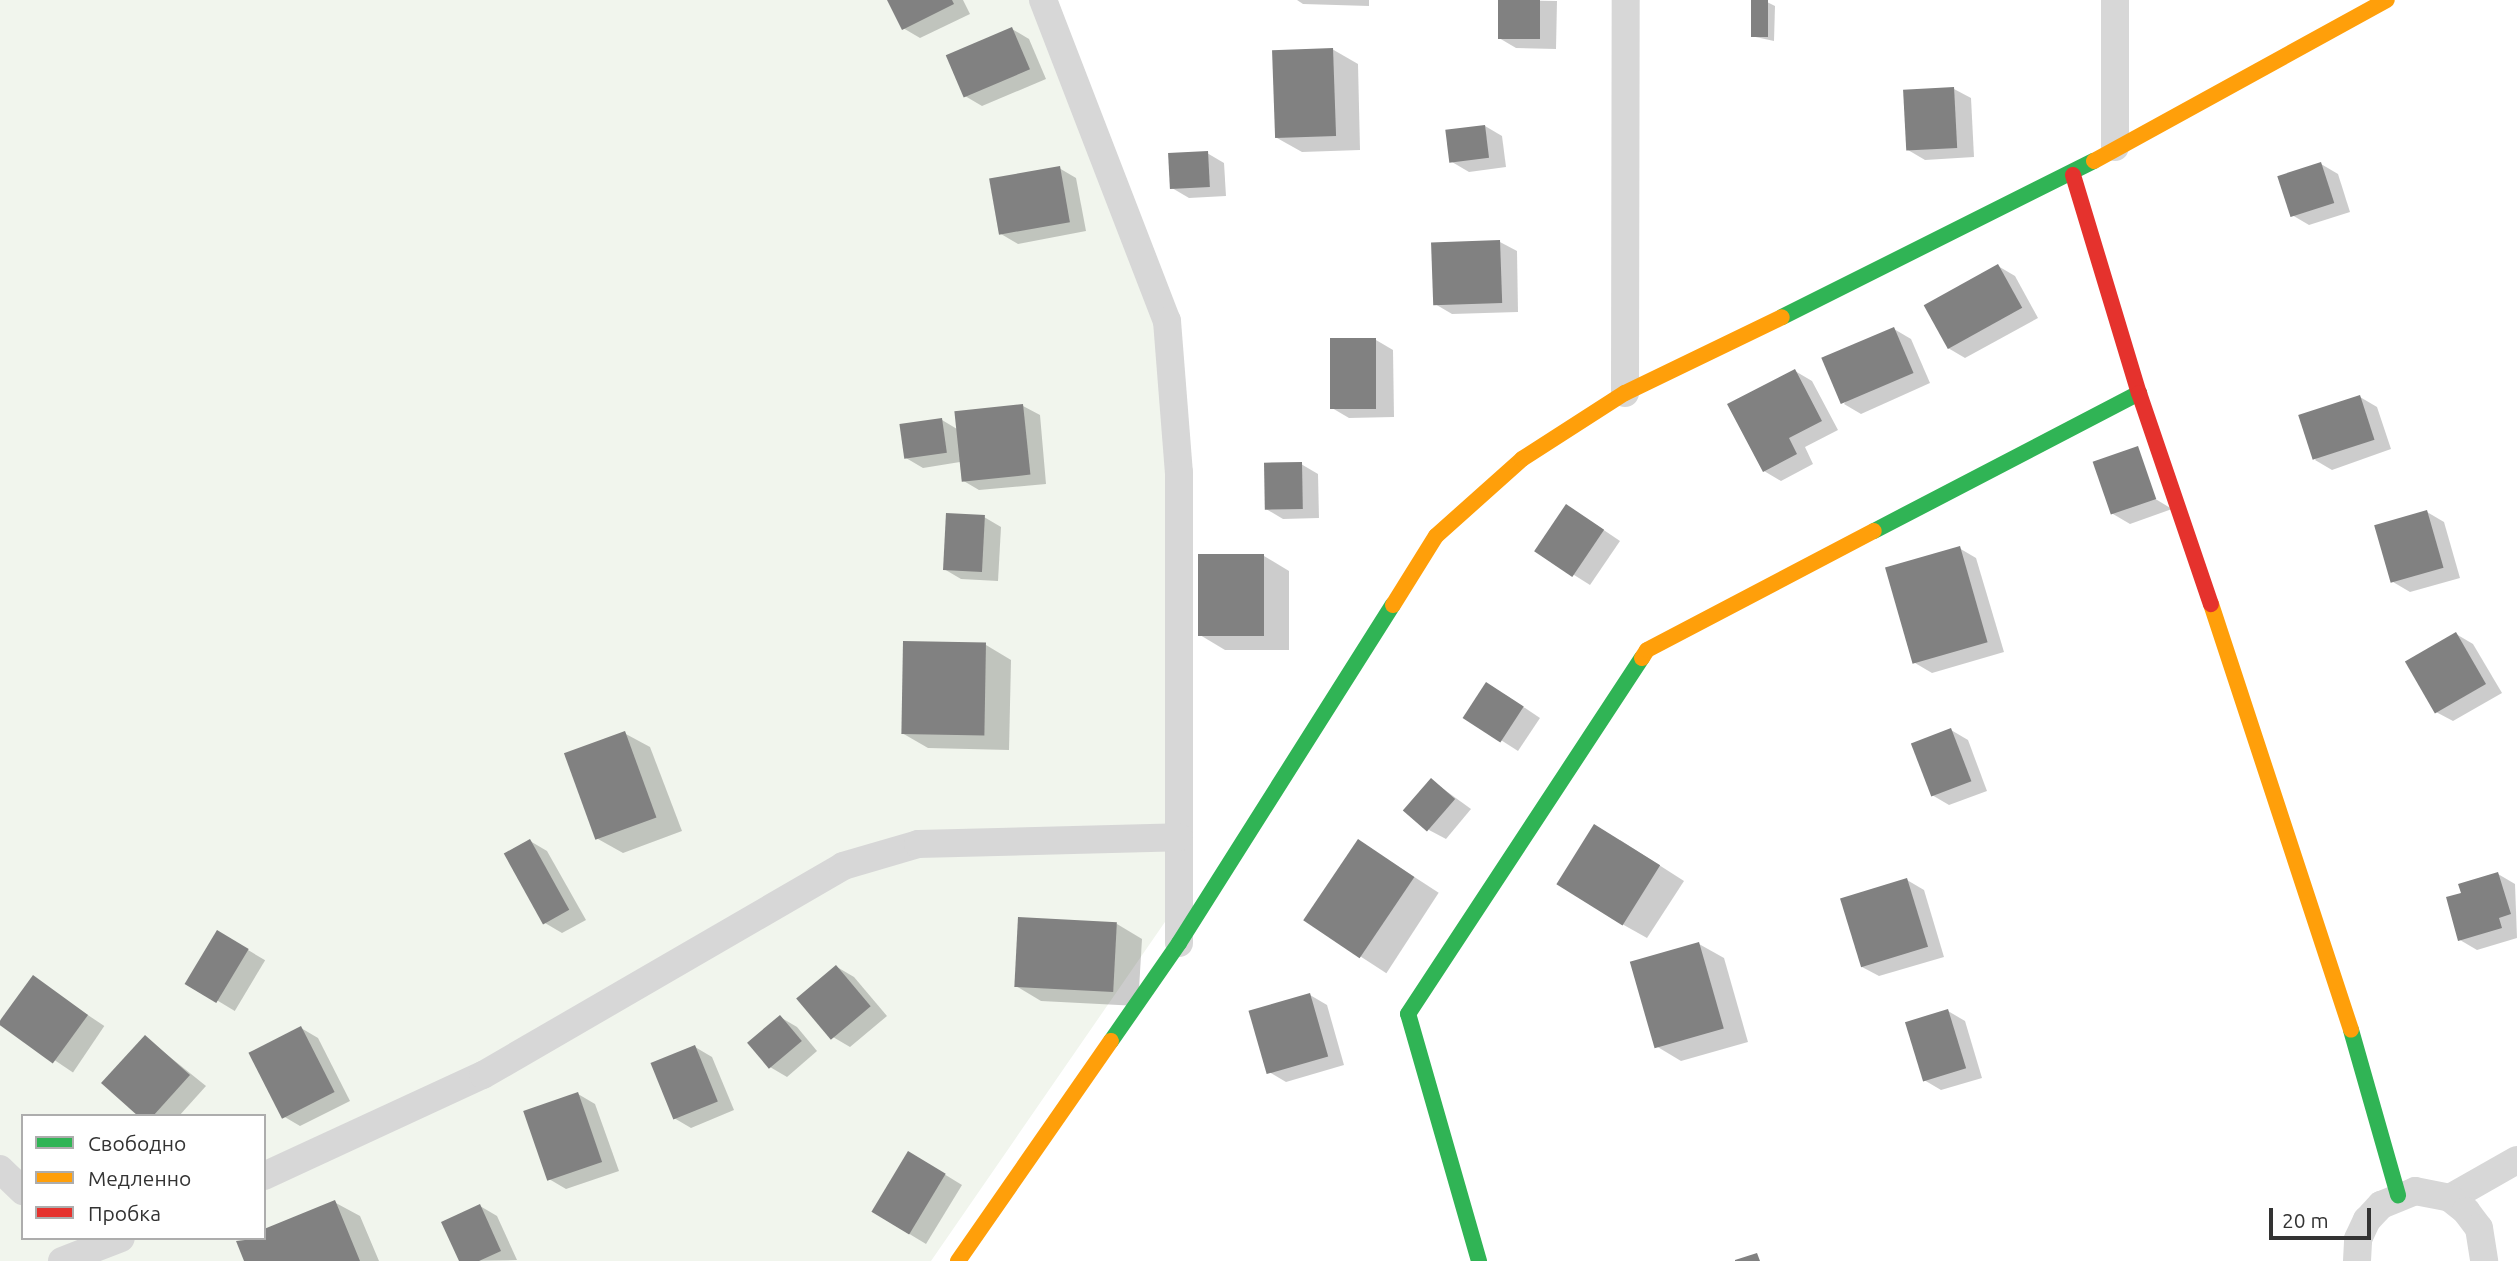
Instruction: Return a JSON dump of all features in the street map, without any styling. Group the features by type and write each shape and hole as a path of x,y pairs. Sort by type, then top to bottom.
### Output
{"street":[{"path":"1043,0 1167,321 1179,473 1179,943"},
{"path":"1625,393 1626,0"},
{"path":"2115,0 2115,147"},
{"path":"958,1261 1179,943 1436,536 1522,459 1625,393 2073,175 2115,147 2387,0"},
{"path":"2073,175 2139,393 2334,968 2398,1195"},
{"path":"1479,1261 1408,1014 1647,650 2139,393"},
{"path":"266,1175 483,1075 843,866 918,844 1179,837"},
{"path":"2449,1198 2517,1160"},
{"path":"0,1169 21,1189"},
{"path":"2357,1261 2358,1239 2367,1220 2398,1195 2415,1191 2449,1198 2479,1228 2484,1261"},
{"path":"73,1250 113,1240"}],"shaded area":[{"path":"0,0 1058,0 1163,309 1177,760 1167,919 931,1261 0,1261"}],"building":[{"path":"887,0 952,0 954,4 902,30"},
{"path":"1498,0 1540,0 1540,39 1498,39"},
{"path":"1751,0 1768,0 1768,37 1751,37"},
{"path":"1012,27 1030,69 964,97 946,55"},
{"path":"1333,48 1336,136 1275,138 1272,50"},
{"path":"1954,87 1957,148 1906,151 1903,90"},
{"path":"1485,125 1489,158 1449,163 1445,130"},
{"path":"1208,151 1210,187 1170,189 1168,153"},
{"path":"2321,162 2334,203 2291,217 2277,176"},
{"path":"1060,166 1070,222 999,235 989,179"},
{"path":"1500,240 1502,303 1433,305 1431,242"},
{"path":"1998,264 2022,308 1948,349 1924,305"},
{"path":"1894,327 1914,373 1841,404 1821,358"},
{"path":"1330,338 1376,338 1376,409 1330,409"},
{"path":"1795,369 1822,421 1789,438 1797,454 1763,472 1727,404"},
{"path":"2360,395 2375,440 2313,460 2298,415"},
{"path":"1023,404 1030,475 962,482 954,411"},
{"path":"942,418 947,453 904,459 899,424"},
{"path":"2138,446 2156,499 2111,515 2093,462"},
{"path":"1302,462 1303,509 1265,510 1264,463"},
{"path":"1566,504 1604,530 1572,577 1534,551"},
{"path":"2427,510 2444,568 2391,583 2374,525"},
{"path":"946,513 985,515 982,572 943,570"},
{"path":"1960,546 1988,642 1913,664 1885,567"},
{"path":"1198,554 1264,554 1264,636 1198,636"},
{"path":"2456,632 2486,684 2435,713 2405,662"},
{"path":"903,641 986,642 984,735 901,734"},
{"path":"1486,682 1524,707 1500,743 1463,718"},
{"path":"1951,728 1971,781 1931,797 1911,743"},
{"path":"625,731 656,817 595,840 564,753"},
{"path":"1431,778 1455,799 1427,831 1403,810"},
{"path":"1594,824 1660,865 1623,926 1556,884"},
{"path":"530,839 569,910 543,924 504,854"},
{"path":"1358,839 1414,877 1360,958 1303,920"},
{"path":"2498,872 2511,914 2499,918 2502,928 2458,941 2446,897 2461,893 2458,884"},
{"path":"1907,878 1928,947 1861,967 1840,898"},
{"path":"1018,917 1117,922 1113,992 1014,987"},
{"path":"217,930 249,949 216,1003 185,984"},
{"path":"1699,942 1724,1029 1655,1048 1630,962"},
{"path":"836,965 871,1006 831,1040 796,998"},
{"path":"33,975 88,1015 53,1064 0,1025 0,1020"},
{"path":"1310,993 1328,1056 1267,1074 1248,1011"},
{"path":"1948,1009 1966,1068 1923,1081 1905,1022"},
{"path":"780,1015 802,1041 769,1069 747,1043"},
{"path":"301,1026 335,1092 282,1119 248,1053"},
{"path":"145,1035 190,1075 155,1114 136,1114 101,1083"},
{"path":"695,1045 718,1102 673,1120 650,1063"},
{"path":"578,1092 602,1162 547,1181 523,1111"},
{"path":"908,1151 946,1174 909,1235 871,1212"},
{"path":"335,1200 360,1261 244,1261 236,1241 266,1240 266,1228"},
{"path":"480,1204 501,1251 479,1261 459,1261 441,1222"},
{"path":"1757,1253 1760,1261 1735,1261 1735,1260"}],"traffic: fast":[{"path":"1782,317 2094,161"},
{"path":"1874,531 2139,393"},
{"path":"1111,1041 1179,943 1393,605"},
{"path":"1479,1261 1408,1014 1642,658"},
{"path":"2351,1030 2398,1195"}],"traffic: slow":[{"path":"2094,161 2387,0"},
{"path":"1393,605 1436,536 1522,459 1625,393 1782,317"},
{"path":"1642,658 1647,650 1874,531"},
{"path":"2211,604 2351,1030"},
{"path":"958,1261 1111,1041"}],"traffic: jam":[{"path":"2073,175 2139,393 2211,604"}]}
